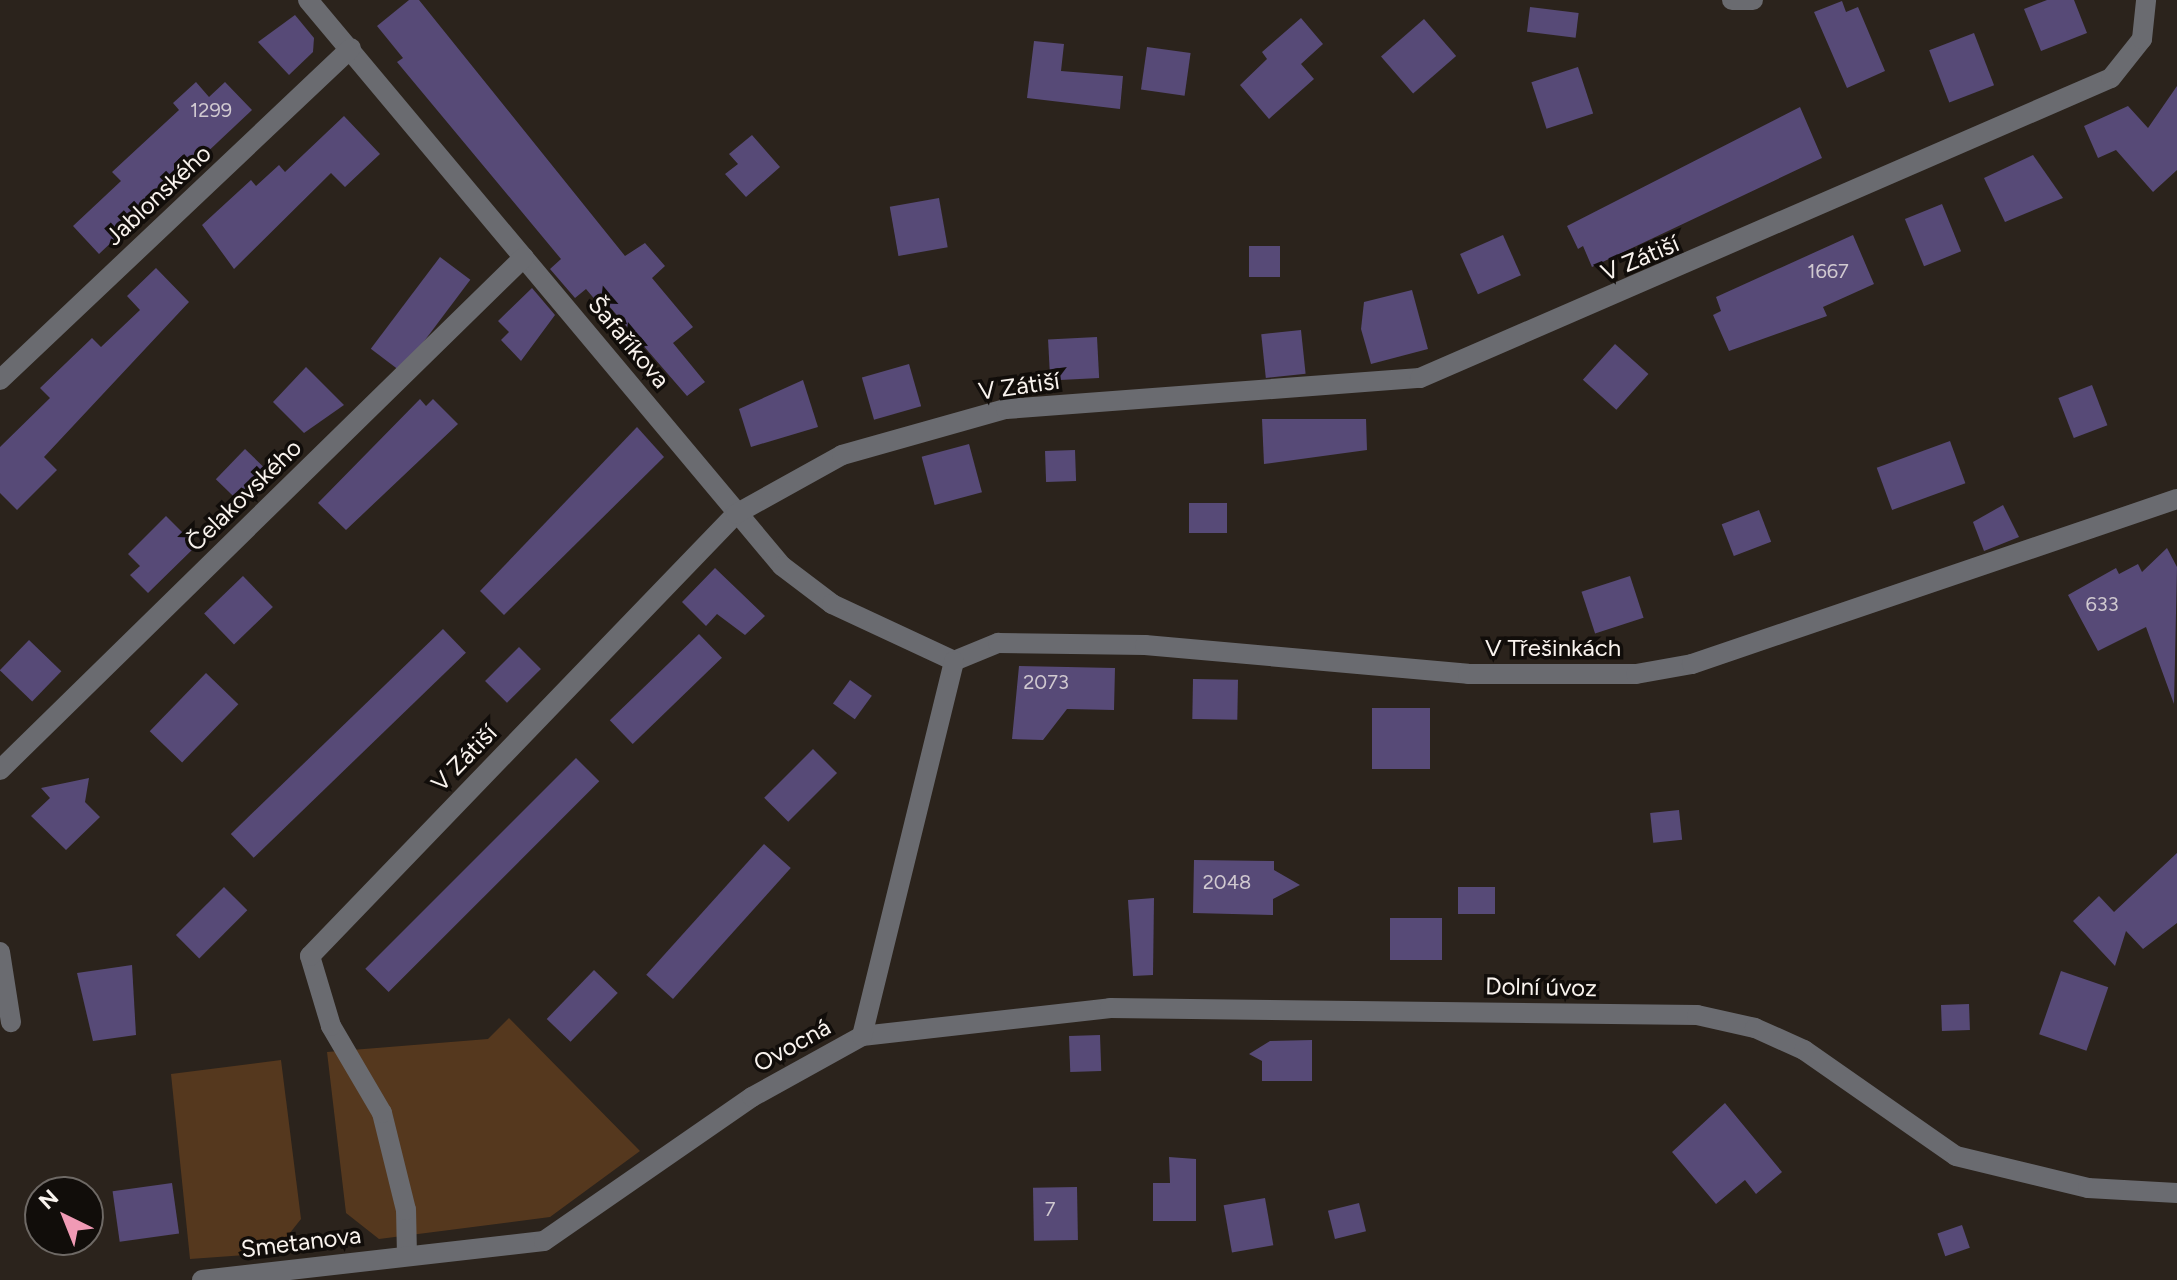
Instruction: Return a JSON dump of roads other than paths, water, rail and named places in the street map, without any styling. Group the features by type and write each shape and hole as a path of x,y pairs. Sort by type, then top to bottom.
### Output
{"street":[{"name":"Šafaříkova","path":"308,0 782,566 832,604 954,661"},
{"path":"1732,0 1753,0"},
{"name":"V Zátiší","path":"407,1256 406,1210 382,1113 331,1026 310,956 736,514 842,455 1006,409 1420,378 2111,78 2142,39 2146,0"},
{"name":"Jablonského","path":"0,380 351,48"},
{"name":"Čelakovského","path":"0,770 524,257"},
{"name":"V Třešinkách","path":"954,661 998,643 1145,645 1468,674 1636,674 1692,664 2177,499"},
{"name":"Ovocná","path":"407,1256 544,1241 752,1097 862,1036 954,661"},
{"path":"0,952 11,1022"},
{"name":"Dolní úvoz","path":"862,1036 1110,1008 1697,1015 1755,1028 1804,1050 1956,1156 2088,1188 2177,1193"},
{"name":"Smetanova","path":"202,1280 334,1272 407,1256"}]}
